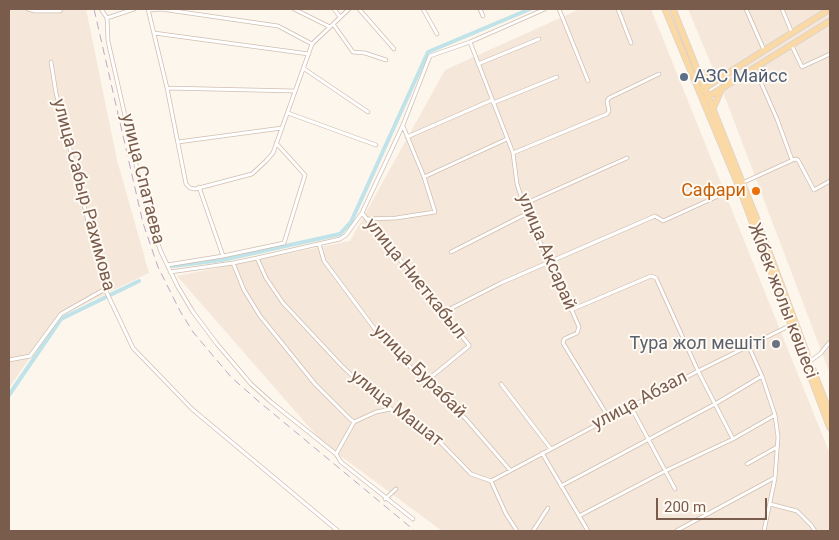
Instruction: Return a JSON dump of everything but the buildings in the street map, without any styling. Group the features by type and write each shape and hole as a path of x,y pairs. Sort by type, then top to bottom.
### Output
{"main road":[{"name":"Жібек жолы көшесі","path":"665,9 699,92 713,108 792,324 830,414"},
{"name":"Жібек жолы көшесі","path":"673,9 698,71 704,88 705,99 741,185 808,363 830,428"},
{"path":"699,92 830,9"},
{"path":"705,99 830,21"},
{"path":"698,71 710,76 725,75"},
{"path":"713,108 721,89"}],"street":[{"path":"28,9 35,11 60,11 61,9"},
{"path":"101,9 108,18 134,9"},
{"path":"312,44 278,26 161,9 149,9 186,184 190,188 252,174 272,153 312,44 349,9"},
{"path":"294,9 332,25 352,52 365,53 386,60"},
{"path":"334,9 340,17"},
{"path":"359,9 394,49"},
{"path":"422,9 437,34"},
{"path":"480,9 483,16"},
{"path":"170,272 257,258 340,239 346,235 362,213 402,125 430,56 470,42 545,9"},
{"path":"559,9 588,81"},
{"path":"618,9 631,43"},
{"path":"746,9 764,50"},
{"path":"782,9 792,33"},
{"name":"улица Спатаева","path":"108,18 108,41 138,173 154,233 170,272 193,312 216,344 271,402 336,454 341,462 385,499 413,519"},
{"path":"154,33 309,54"},
{"path":"478,64 539,39"},
{"name":"улица Аксарай","path":"470,42 513,154 517,184 524,204 578,327 577,333 564,339 563,343 609,418"},
{"path":"792,46 802,68 830,54"},
{"name":"улица Сабыр Рахимова","path":"51,62 56,93 105,289 133,348 192,409 338,531"},
{"path":"304,68 368,112"},
{"path":"755,69 777,119 792,160"},
{"path":"513,154 608,114 610,111 607,101 609,98 659,74"},
{"path":"407,137 556,77"},
{"path":"167,88 295,91"},
{"path":"288,113 376,145"},
{"path":"366,219 396,218 435,212 424,177 402,125"},
{"path":"178,142 282,128"},
{"path":"424,177 507,139"},
{"path":"167,265 223,256 284,243 305,175 276,143"},
{"path":"524,204 627,158"},
{"path":"442,313 501,282 655,216 664,221 792,160 798,160 814,190 830,180"},
{"path":"199,187 223,256"},
{"name":"улица Ниеткабыл","path":"362,213 469,346 425,382"},
{"path":"452,252 528,213"},
{"name":"улица Бурабай","path":"320,244 324,261 380,336 425,382 466,419 510,470"},
{"name":"улица Машат","path":"257,258 266,278 283,303 370,393 438,440 471,474 491,481"},
{"path":"233,263 244,290 260,316 315,384 354,422"},
{"path":"571,310 654,276 698,371 733,439"},
{"path":"9,360 30,356 61,314 105,289"},
{"name":"улица Абзал","path":"491,481 698,371 792,324"},
{"path":"808,363 830,342"},
{"path":"748,345 762,376 775,415 778,447 775,478 764,531"},
{"path":"562,486 715,404 762,376"},
{"path":"501,384 551,449"},
{"path":"631,406 675,489"},
{"path":"336,454 354,422 376,412 391,409"},
{"path":"579,516 733,439 775,415"},
{"path":"747,464 778,447"},
{"path":"542,453 588,531"},
{"path":"676,531 775,478"},
{"path":"491,481 506,514 517,531"},
{"path":"385,499 396,489"},
{"path":"770,504 797,511 816,531"},
{"path":"534,531 548,508"}],"shaded area":[{"path":"9,9 86,9 117,160 149,273 58,317 9,388"},
{"path":"580,9 651,9 830,454 830,531 442,531 323,443 177,276 350,241 445,70"},
{"path":"688,9 830,9 830,374 726,100"}],"waterway":[{"path":"173,266 222,260 340,234 351,222 428,52 530,9"},
{"path":"9,395 61,319 139,281"}],"railway":[{"path":"94,9 143,223 158,267 180,311 193,332 231,377 415,531"}],"place":[{"name":"АЗС Майсс","path":"684,77"},
{"name":"Сафари","path":"756,191"},
{"name":"Тура жол мешіті","path":"776,344"}]}
